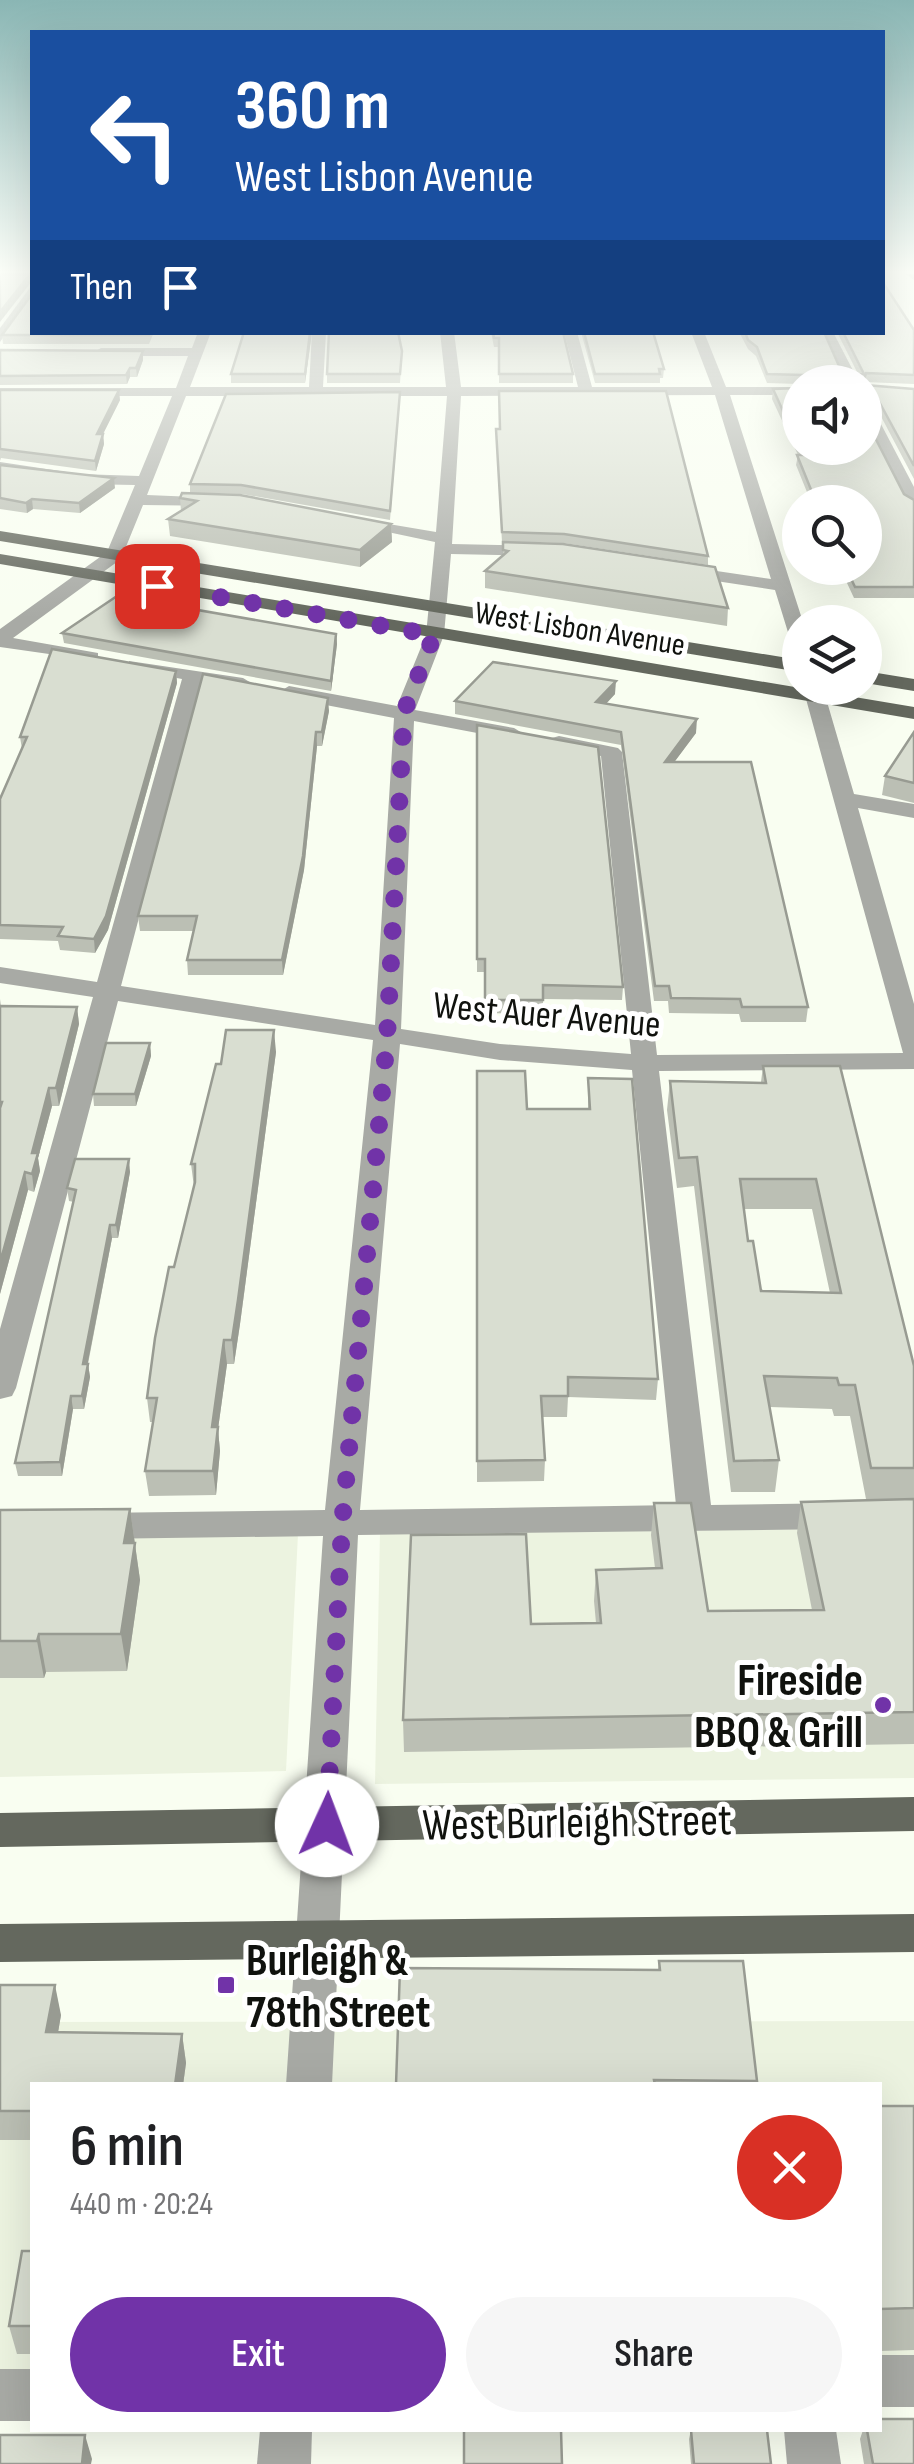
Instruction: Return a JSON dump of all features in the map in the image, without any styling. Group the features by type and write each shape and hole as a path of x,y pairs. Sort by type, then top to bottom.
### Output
{"main road":[{"name":"West Lisbon Avenue","path":"0,536 114,554 437,621 782,686"},
{"name":"West Lisbon Avenue","path":"0,559 437,621 782,664"},
{"path":"882,680 914,685"},
{"name":"West Lisbon Avenue","path":"876,705 914,713"},
{"name":"West Burleigh Street","path":"0,1830 914,1814"},
{"path":"0,1943 914,1933"}],"street":[{"path":"0,640 114,554 180,389"},
{"path":"309,2082 342,1525 387,1038 404,712 437,621 454,391"},
{"path":"720,391 788,605"},
{"path":"2,395 782,391"},
{"path":"882,441 914,504"},
{"path":"0,467 80,479 146,481"},
{"path":"138,500 241,503"},
{"path":"340,520 444,544 563,552"},
{"path":"654,566 782,586"},
{"path":"0,640 610,752 695,1520"},
{"path":"0,1388 194,675"},
{"path":"817,705 914,1050"},
{"path":"842,798 914,811"},
{"name":"West Auer Avenue","path":"0,975 387,1038 500,1052 645,1062 914,1061"},
{"path":"58,1526 914,1515"},
{"path":"882,2381 914,2380"},
{"path":"0,2395 30,2395"},
{"path":"284,2464 286,2432"},
{"path":"810,2432 814,2464"}],"shaded area":[{"path":"914,1528 914,1778 375,1784 380,1533"},
{"path":"298,1534 286,1771 0,1777 0,1540"},
{"path":"914,2021 914,2386 882,2386 882,2082 30,2082 30,2387 0,2387 0,2022"}],"building":[{"path":"773,389 782,389 782,409"},
{"path":"882,389 914,389 914,466 882,407"},
{"path":"0,390 119,390 97,434 103,434 95,461 0,449"},
{"path":"499,391 666,391 708,556 564,534 502,532 496,429 500,429"},
{"path":"400,392 390,511 241,485 190,484 226,394"},
{"path":"882,451 904,494 914,500 914,587 854,585 882,585 882,485 809,485 801,465 882,465"},
{"path":"0,465 114,478 79,503 32,499 26,503 0,498"},
{"path":"182,493 240,495 391,524 360,550 168,519 197,501 180,498"},
{"path":"503,542 563,544 715,567 728,608 485,571 508,551 503,550"},
{"path":"117,596 336,634 331,681 62,633"},
{"path":"52,649 176,671 106,916 94,939 58,936 63,927 0,925 0,799 27,737 20,737"},
{"path":"493,662 616,681 596,702 697,719 665,762 751,762 808,1007 742,1007 740,999 671,998 669,986 655,986 621,732 455,701"},
{"path":"203,674 328,698 322,732 316,732 303,856 282,960 187,960 197,916 138,916"},
{"path":"477,725 598,747 623,987 543,985 543,1000 485,1000 485,959 477,959"},
{"path":"914,732 914,783 885,776"},
{"path":"0,1006 77,1007 56,1088 49,1088 32,1153 38,1153 32,1174 25,1172 0,1263 2,1102"},
{"path":"226,1030 274,1030 232,1340 224,1340 212,1427 218,1427 213,1471 145,1471 157,1398 147,1398 155,1338 169,1267 174,1267 195,1182 195,1164 191,1164 216,1064 221,1064"},
{"path":"106,1043 150,1043 135,1094 93,1094"},
{"path":"763,1066 840,1066 914,1366 914,1468 871,1468 855,1385 839,1385 837,1378 764,1376 779,1460 734,1461 697,1157 679,1158 670,1081 766,1083","holes":["740,1179 816,1179 841,1293 761,1291 753,1241 748,1241"]},
{"path":"477,1071 525,1071 527,1109 590,1109 588,1078 632,1079 658,1379 568,1377 568,1396 541,1396 545,1460 477,1461"},
{"path":"75,1159 129,1159 116,1225 110,1225 83,1364 88,1364 82,1396 71,1396 60,1462 15,1463 76,1190 67,1188"},
{"path":"914,1499 914,1712 403,1720 411,1535 526,1534 531,1624 601,1623 596,1570 662,1568 654,1503 691,1503 708,1611 824,1610 801,1502"},
{"path":"130,1509 124,1543 135,1543 121,1634 39,1634 37,1641 0,1641 0,1510"},
{"path":"659,1961 743,1961 757,2081 396,2082 400,1968 660,1970"},
{"path":"0,1985 55,1985 46,2032 182,2034 175,2082 30,2082 30,2111 0,2111"},
{"path":"882,2106 914,2106 914,2308 882,2309"},
{"path":"22,2251 30,2251 30,2326 9,2326"},
{"path":"882,2419 914,2419 914,2464 873,2464 867,2432 882,2432"},
{"path":"464,2432 561,2432 562,2464 464,2464"},
{"path":"691,2432 767,2432 771,2464 694,2464"},
{"path":"0,2435 85,2435 82,2464 0,2464"}],"place":[{"name":"Fireside BBQ & Grill","path":"883,1705"},
{"name":"Burleigh & 78th Street","path":"226,1985"}],"route":[{"path":"157,586 434,635 404,712 387,1038 342,1525 327,1825"}]}
